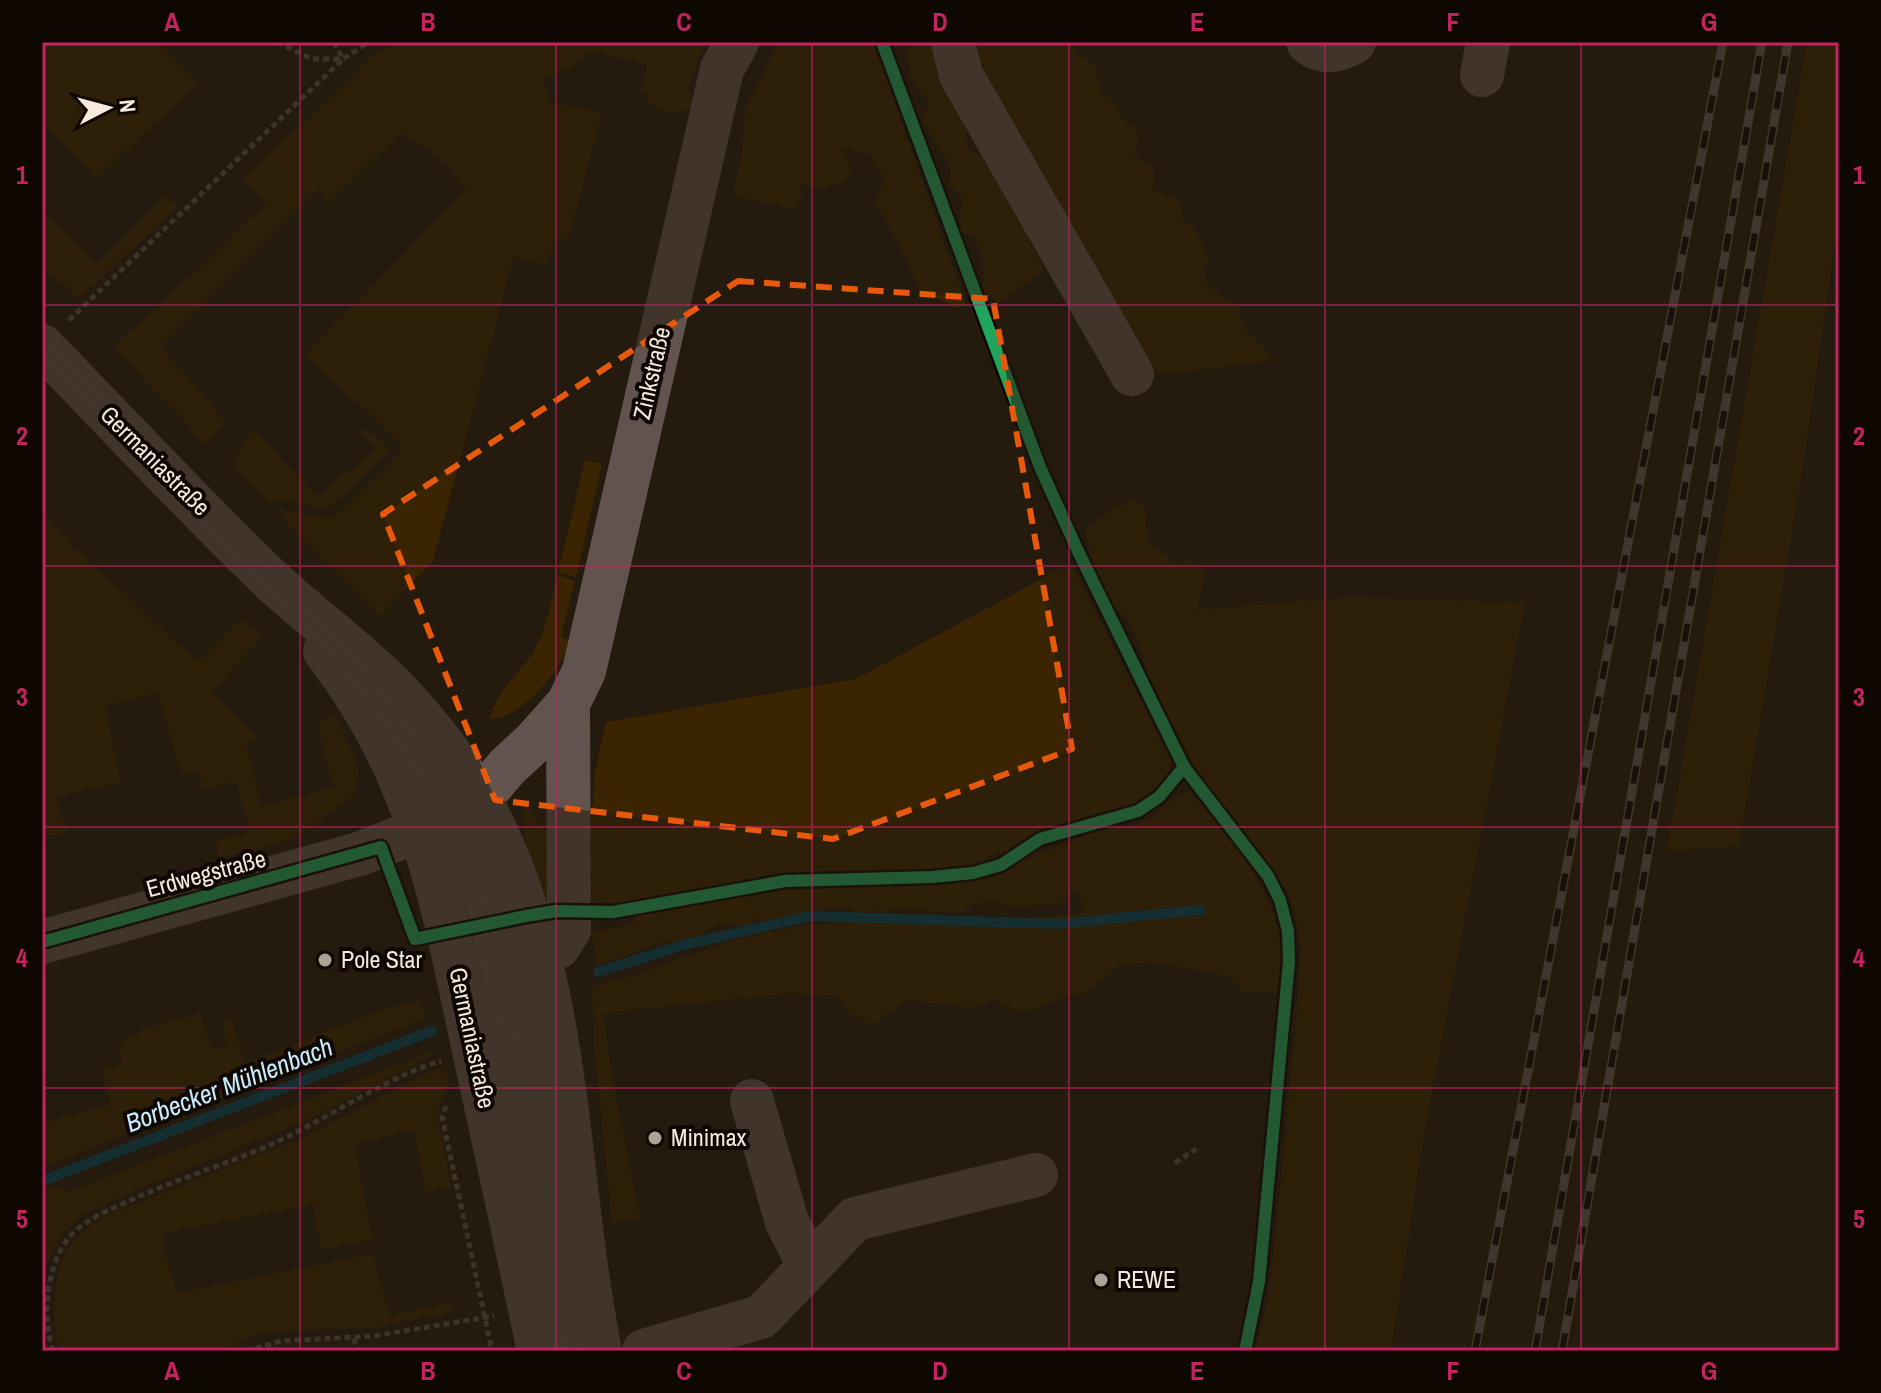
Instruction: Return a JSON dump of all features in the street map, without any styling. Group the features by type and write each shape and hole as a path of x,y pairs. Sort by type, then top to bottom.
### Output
{"main road":[{"name":"Germaniastraße","path":"50,338 267,576 337,666 371,717 397,766 450,817 504,850 557,935 552,1019 567,1107 592,1351"},
{"name":"Germaniastraße","path":"267,576 397,691 446,748 450,817 441,898 469,1072 534,1330"}],"street":[{"name":"Zinkstraße","path":"450,817 568,704 584,671 722,69 737,42"},
{"path":"953,42 961,75 1132,374"},
{"path":"1308,42 1325,51 1354,42"},
{"name":"Zinkstraße","path":"557,935 568,704"},
{"path":"450,817 475,861 490,913 592,1351 638,1326 765,1291 799,1287"},
{"name":"Erdwegstraße","path":"42,942 359,854 450,817"},
{"path":"752,1101 787,1222 799,1287"},
{"path":"644,1351 761,1317 799,1287 855,1219 1036,1175"}],"path":[{"path":"277,42 312,59 343,59"},
{"path":"334,42 343,59"},
{"path":"50,338 343,59 369,42"},
{"path":"557,935 613,912 785,881 973,873 1001,865 1040,839 1138,811 1159,797 1184,767"},
{"path":"53,1351 44,1311 54,1262 69,1238 111,1209 284,1139 438,1061 447,1061 469,1072 442,1117 492,1351"},
{"path":"1175,1163 1196,1149"},
{"path":"246,1351 281,1341 354,1338 485,1318 534,1330"},
{"path":"354,1338 357,1351"}],"highlighted area":[{"path":"738,281 993,299 1072,749 833,839 495,800 383,514"}],"shaded area":[{"path":"42,42 159,42 198,82 97,179 42,123"},
{"path":"397,42 706,42 688,88 694,103 676,113 660,109 647,101 648,93 641,92 647,65 590,51 580,62 542,80 550,103 602,112 568,241 555,237 548,266 514,256 433,561 381,616 322,560 278,511 331,519 402,452 398,441 304,354 466,191 447,165 401,133 327,204 328,198 318,189 161,346 226,422 205,445 115,346 267,204 243,179 379,51"},
{"path":"779,42 873,42 966,305 959,308 921,291 883,214 874,207 885,178 869,154 842,148 849,164 849,181 812,190 805,182 799,189 801,197 794,209 732,196 741,161 745,109"},
{"path":"906,42 942,42 970,122 965,138 970,150 981,156 992,156 1010,193 1008,203 1024,221 1026,235 1044,270 999,304 983,290 983,258 975,238 961,232 961,194 948,186 950,175 946,158 921,116 930,104 911,79"},
{"path":"972,42 1075,42 1077,52 1095,67 1102,93 1114,100 1123,121 1135,127 1139,143 1131,153 1152,167 1155,176 1152,192 1175,199 1181,208 1183,222 1193,226 1210,259 1204,269 1208,287 1240,307 1243,325 1272,361 1160,375 1145,363 1134,332 1023,140 1021,130 998,125 983,64 973,57"},
{"path":"1807,42 1839,42 1839,214 1803,467 1739,846 1667,851"},
{"path":"165,196 178,207 79,298 42,267 42,210 96,265"},
{"path":"365,428 390,450 328,510 277,498 272,504 234,466 240,448 254,431 319,497 347,470 351,474 376,448 360,432"},
{"path":"585,460 602,464 576,577 558,572"},
{"path":"1135,499 1145,511 1148,540 1175,564 1187,559 1206,572 1197,610 1351,597 1525,603 1424,1134 1391,1351 1255,1351 1267,1305 1274,1252 1301,950 1296,916 1286,889 1206,787 1149,679 1134,629 1121,613 1101,601 1085,530 1105,514"},
{"path":"42,511 70,544 198,662 240,618 262,637 212,692 259,740 246,744 261,806 333,787 317,724 334,713 359,767 354,796 293,839 220,859 215,841 250,832 236,781 203,789 198,771 182,775 157,693 105,706 120,782 56,797 67,833 42,837"},
{"path":"1073,568 1171,761 1167,778 1159,791 1134,808 1071,825 1008,851 984,856 1001,858 995,871 1091,833 1135,825 1188,792 1234,844 1269,904 1282,948 1278,991 1243,994 1231,977 1151,962 1118,966 1087,993 1070,995 1035,1009 1018,1011 993,1000 969,1008 907,1000 871,1026 863,1018 849,1014 838,996 793,993 603,1013 640,1218 612,1223 594,1043 592,986 737,940 805,926 883,920 1018,920 1085,911 1078,890 1059,905 1007,906 997,901 974,904 961,913 900,909 860,913 842,907 825,909 811,919 792,924 757,918 750,926 716,926 686,940 669,940 597,966 592,932 634,924 634,918 646,907 645,903 592,907 591,830 595,771 606,722 856,679 1060,569"},
{"path":"558,575 575,581 561,637 570,641 565,653 549,678 527,702 503,717 490,719 498,698 539,641"},
{"path":"525,804 548,834 551,888 542,899 525,839"},
{"path":"421,1001 427,1018 42,1167 42,1123 111,1104 102,1071 123,1063 118,1047 123,1045 121,1039 140,1034 139,1030 200,1013 212,1050 228,1046 221,1023 232,1019 244,1063 389,1007"},
{"path":"436,1050 436,1053 314,1117 82,1215 62,1233 54,1247 46,1268 42,1297 42,1191 53,1188 71,1191"},
{"path":"434,1069 448,1075 449,1083 437,1113 451,1187 426,1192 414,1130 355,1144 372,1240 321,1250 313,1204 161,1234 176,1293 372,1254 389,1315 450,1303 452,1312 373,1328 268,1331 221,1351 60,1351 54,1307 58,1275 69,1247 87,1228 115,1212 302,1138"}],"waterway":[{"name":"Borbecker Mühlenbach","path":"598,972 683,945 811,916 1058,924 1201,910"},
{"name":"Borbecker Mühlenbach","path":"42,1181 432,1031"}],"tram line":[{"path":"42,336 364,670 410,732 441,784 467,840 487,902 579,1351"},
{"path":"42,355 324,645 386,721 425,783 451,839 478,927 565,1351"}],"railway":[{"path":"1475,1351 1723,42"},
{"path":"1535,1351 1762,42"},
{"path":"1562,1351 1788,42"}],"cycle path":[{"path":"882,42 1040,467 1077,549 1184,767 1268,876 1280,900 1288,931 1289,962 1259,1282 1245,1351"},
{"path":"42,942 381,847 415,939 556,911 613,912 785,881 973,873 1001,865 1040,839 1138,811 1159,797 1184,767"}],"place":[{"name":"Pole Star","path":"325,960"},
{"name":"Minimax","path":"655,1138"},
{"name":"REWE","path":"1101,1280"}]}
